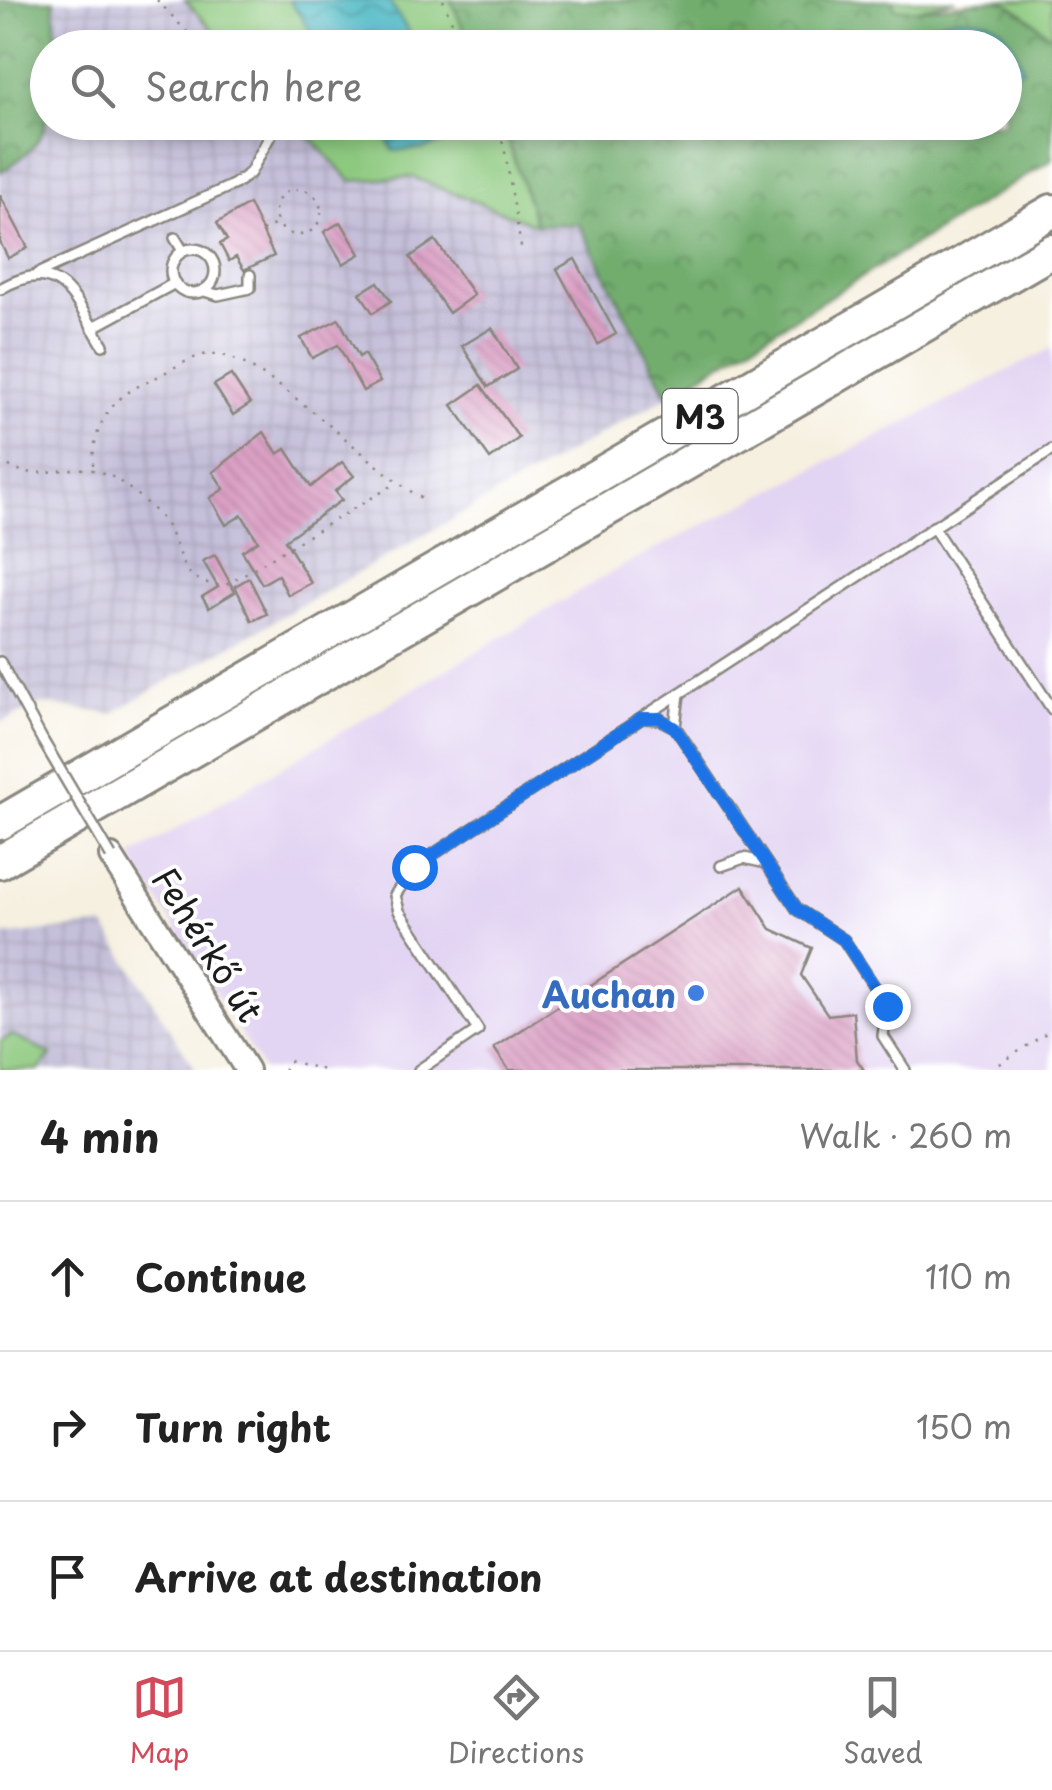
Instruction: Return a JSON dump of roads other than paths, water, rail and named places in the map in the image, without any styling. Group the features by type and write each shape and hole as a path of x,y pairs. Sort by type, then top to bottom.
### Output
{"highway":[{"path":"994,245 1052,203"},
{"name":"M3","path":"0,822 1052,212"},
{"name":"M3","path":"0,862 1052,251"},
{"path":"895,343 982,310 1052,273"}],"street":[{"name":"Fehérkő út","path":"111,856 247,1070"}],"lane":[{"path":"0,290 236,184 250,173 268,140"},
{"path":"174,238 183,252"},
{"path":"204,291 213,282 216,270 211,258 201,250 183,252 171,266 174,283 192,294 240,293 250,288 250,275"},
{"path":"37,274 56,279 69,290 102,346"},
{"path":"92,328 174,283"},
{"path":"419,1070 478,1030 399,911 395,896 414,867 1052,450"},
{"path":"933,528 1052,709"},
{"path":"0,662 111,856"},
{"path":"675,728 680,694"},
{"path":"642,718 659,718 675,728 797,909 844,940 887,1006 883,1036 905,1070"},
{"path":"721,866 744,858 766,863"}],"water":[{"path":"289,0 388,0 408,30 310,30"},
{"path":"958,18 985,21 1002,30 903,30"},
{"path":"387,140 451,140 423,149 394,151"}],"place":[{"name":"Auchan","path":"696,993"}]}
